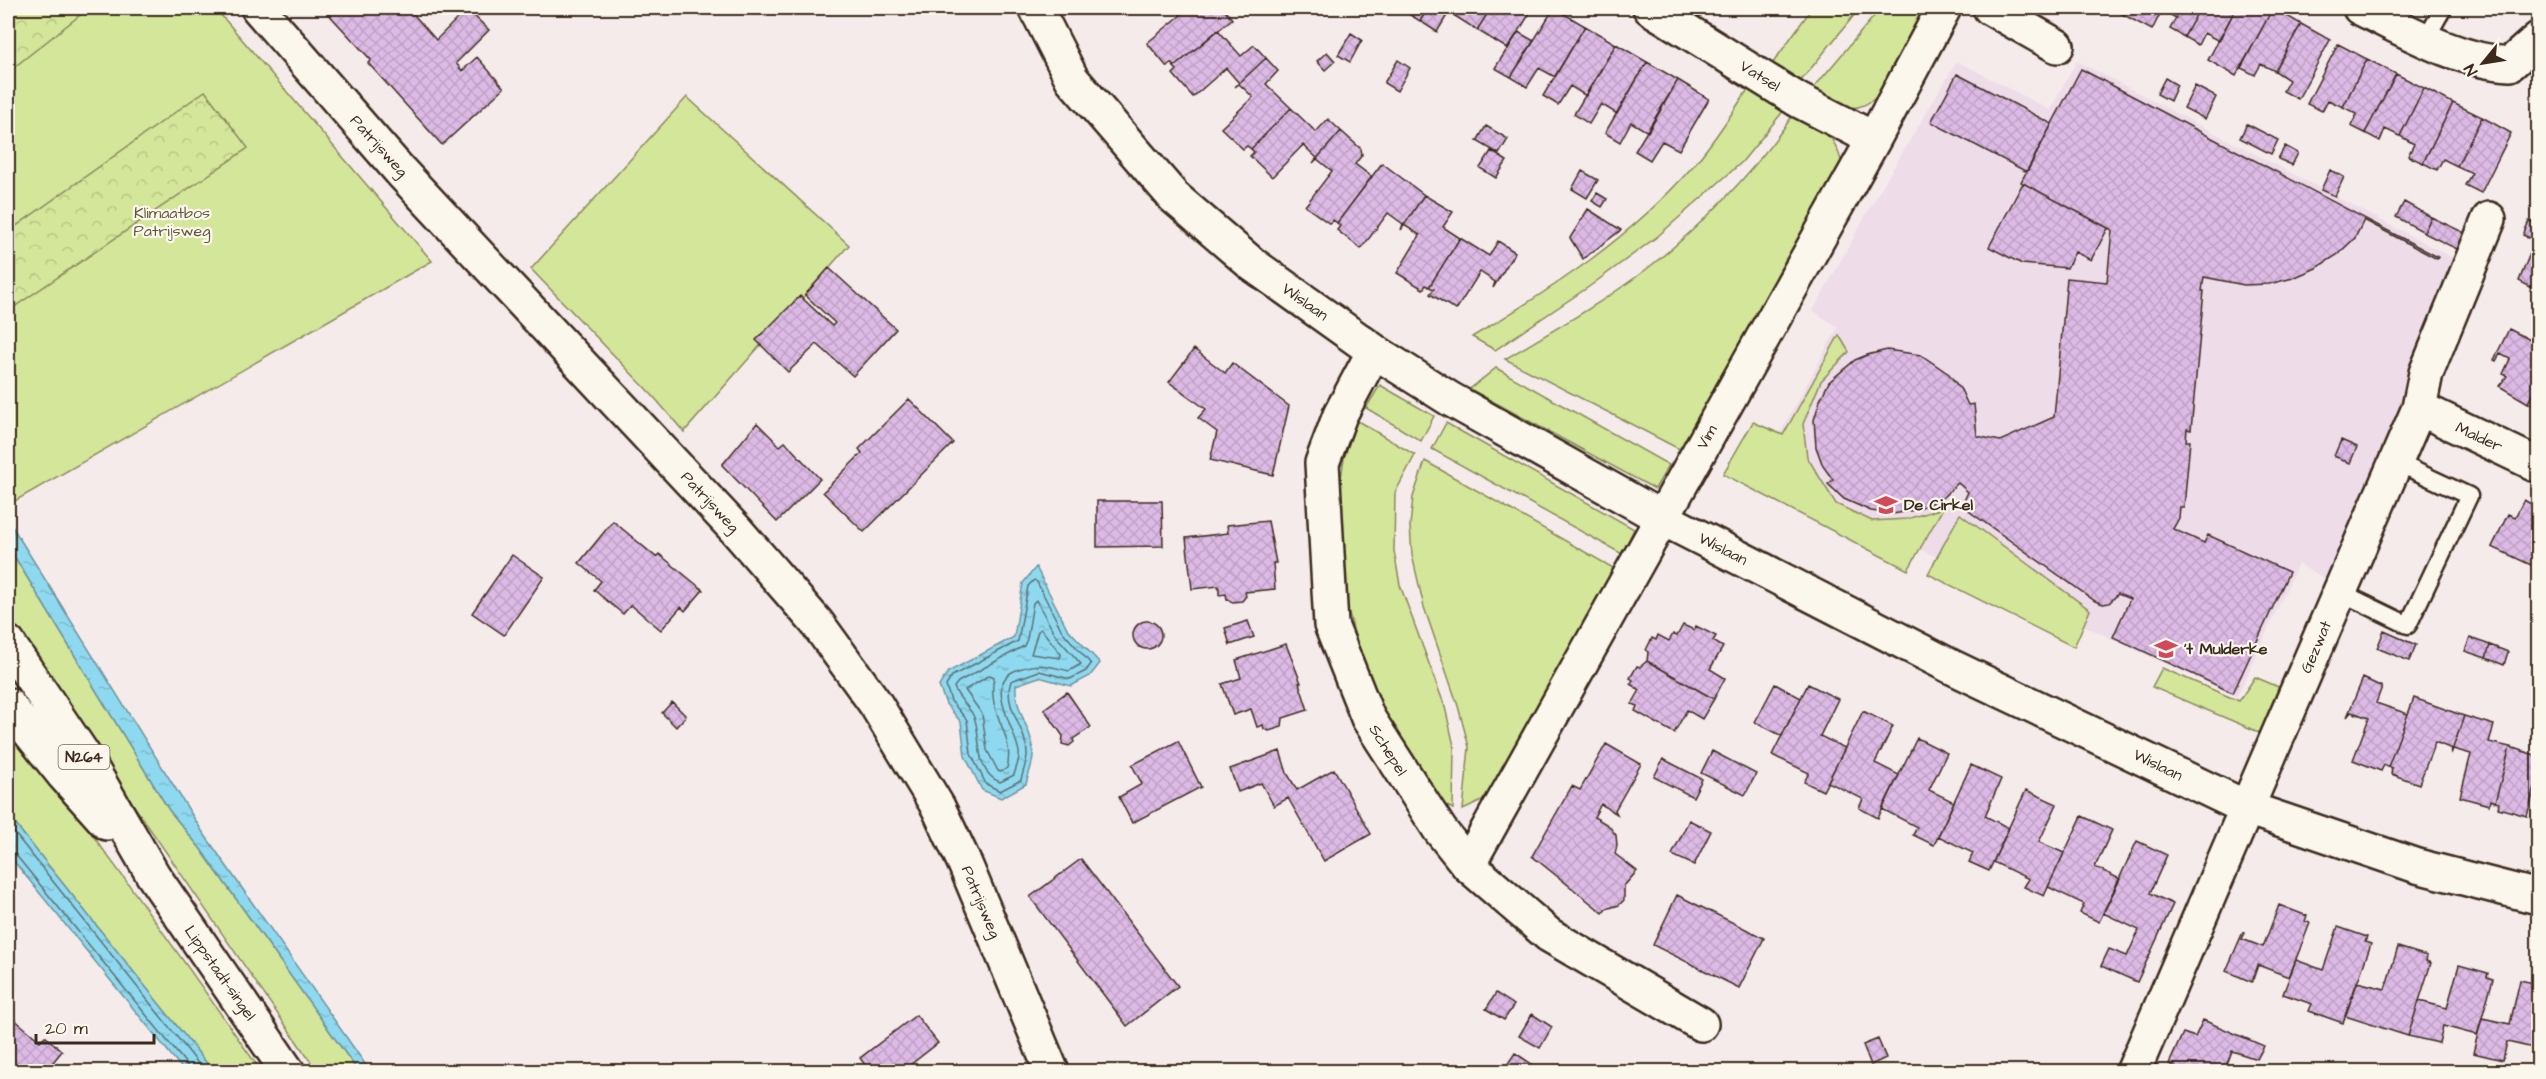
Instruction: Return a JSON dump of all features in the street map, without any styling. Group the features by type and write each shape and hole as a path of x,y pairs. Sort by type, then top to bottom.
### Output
{"street":[{"name":"Patrijsweg","path":"258,8 401,172 737,531 817,623 875,703 938,807 965,864 1052,1071"},
{"name":"Wislaan","path":"1036,8 1072,79 1174,196 1252,264 1374,351 1450,399 1662,518 1950,666 2247,808 2417,866 2538,897"},
{"name":"Vatsel","path":"1650,8 1798,100 1874,139"},
{"name":"Vim","path":"1468,865 1874,139 1944,8"},
{"path":"1990,8 2057,46"},
{"path":"2360,8 2425,40 2484,63 2511,64 2538,39"},
{"name":"Gezwat","path":"2133,1071 2419,408 2426,373 2490,219"},
{"name":"Schepel","path":"1374,351 1340,415 1322,463 1331,625 1368,718 1440,830 1468,865 1549,935 1701,1024"},
{"name":"Malder","path":"2419,408 2538,465"},
{"name":"Lippstadt-singel","path":"8,643 86,759 153,875 288,1071"},
{"name":"Lippstadt-singel","path":"8,705 63,774 153,875"}],"lane":[{"path":"2425,40 2443,8"},
{"path":"2340,592 2408,625 2469,496 2396,462"}],"shaded area":[{"path":"1957,61 2050,110 2077,61 2461,262 2326,579 2298,564 2237,697 1758,474 1838,327 1813,311 1876,197"}],"green space":[{"name":"Klimaatbos Patrijsweg","path":"8,8 215,8 432,261 8,505"},
{"path":"8,8 89,8 8,72"},
{"path":"1812,8 1860,8 1799,83 1770,67"},
{"path":"1881,8 1928,8 1880,94 1862,106 1846,108 1811,91"},
{"path":"1749,88 1785,109 1742,162 1658,236 1590,286 1495,350 1472,337 1561,281 1644,216 1701,157"},
{"path":"205,91 248,148 8,311 8,232"},
{"path":"687,97 849,245 684,432 653,396 531,269"},
{"path":"1793,115 1825,132 1834,143 1842,163 1681,450 1505,359 1614,292 1669,251 1726,197"},
{"path":"1839,335 1849,352 1821,381 1803,424 1807,457 1836,504 1872,521 1907,519 1943,508 1908,570 1723,474 1753,422 1783,435"},
{"path":"1496,368 1669,465 1655,489 1470,389"},
{"path":"1380,385 1434,416 1421,441 1366,408"},
{"path":"1356,420 1415,455 1395,493 1394,551 1400,585 1445,707 1454,746 1453,809 1432,799 1398,744 1374,694 1358,648 1343,590 1338,499 1344,458"},
{"path":"1446,423 1634,529 1622,554 1432,449"},
{"path":"1425,461 1615,569 1491,790 1482,801 1463,810 1469,747 1458,706 1424,607 1412,555 1410,526 1413,497"},
{"path":"1960,514 2090,610 2074,647 1928,574"},
{"path":"8,546 169,810 200,848 358,1071 317,1071 8,623"},
{"path":"2162,668 2239,701 2255,677 2283,689 2261,733 2152,687"},
{"path":"8,726 106,853 261,1071 213,1071 8,815"}],"water":[{"path":"8,520 202,831 370,1071 358,1071 200,848 169,810 8,546"},
{"path":"1036,567 1067,628 1100,663 1090,676 1071,686 1039,677 1016,685 1018,704 1030,737 1033,758 1026,784 1001,798 982,790 965,756 961,722 946,704 939,686 948,672 1014,637 1023,583"},
{"path":"8,815 213,1071 184,1071 8,854"}],"building":[{"path":"323,8 408,8 436,40 467,9 489,30 456,63 462,71 477,57 504,88 442,145 368,63 371,60"},
{"path":"1175,8 1223,8 1232,19 1174,67 1171,63 1167,67 1147,43 1181,15"},
{"path":"1404,8 1428,8 1420,21 1402,10"},
{"path":"1428,8 1443,8 1449,12 1437,32 1420,21"},
{"path":"1449,8 1491,8 1477,30 1447,11"},
{"path":"1491,8 1533,8 1508,49 1477,30"},
{"path":"1554,8 1585,26 1555,77 1539,68 1527,87 1511,77"},
{"path":"2111,8 2163,8 2152,30"},
{"path":"2163,8 2200,8 2184,37 2170,29 2176,18 2162,10"},
{"path":"2200,8 2236,8 2219,41 2204,33 2198,45 2184,37"},
{"path":"2236,8 2273,8 2236,76 2208,60"},
{"path":"2273,8 2301,24 2275,71 2261,64 2255,75 2241,68"},
{"path":"2301,24 2330,40 2298,99 2283,91 2289,80 2275,71"},
{"path":"1585,26 1616,44 1586,96 1570,86 1558,105 1543,96"},
{"path":"1218,30 1241,56 1254,45 1266,58 1235,87 1239,83 1226,68 1193,97 1173,74 1177,70 1174,67"},
{"path":"1518,32 1534,41 1511,77 1495,68"},
{"path":"1351,33 1362,40 1350,62 1338,55"},
{"path":"1616,44 1647,62 1617,114 1601,104 1589,124 1574,114"},
{"path":"2338,44 2367,59 2343,107 2328,100 2322,111 2307,104"},
{"path":"1327,52 1335,61 1325,70 1317,61"},
{"path":"1266,58 1278,71 1266,84 1291,108 1251,149 1247,146 1243,149 1221,128 1253,97 1239,84 1235,87"},
{"path":"2367,59 2396,74 2365,133 2351,126 2357,114 2343,107"},
{"path":"1398,60 1410,68 1397,91 1384,83"},
{"path":"1647,62 1678,80 1648,132 1631,122 1620,142 1605,133"},
{"path":"2081,69 2438,257 2437,259 2364,220 2355,238 2337,255 2293,278 2269,284 2244,285 2204,277 2191,430 2187,429 2186,441 2190,441 2184,507 2180,507 2179,518 2173,529 2204,543 2208,535 2289,572 2233,693 2113,637 2130,599 2118,594 2109,603 2103,604 2095,601 1970,512 1964,501 1968,492 1958,483 1942,498 1915,510 1893,514 1871,511 1844,499 1828,484 1833,480 1823,466 1816,447 1814,420 1829,382 1855,360 1887,350 1921,355 1949,374 1961,390 1968,405 1974,404 1977,436 2000,441 2054,417 2067,278 2107,282 2112,230 2021,182"},
{"path":"1957,74 2052,124 2027,172 1931,122"},
{"path":"2396,74 2424,88 2400,136 2385,129 2380,141 2365,133"},
{"path":"2165,78 2177,85 2170,101 2157,94"},
{"path":"1678,80 1709,99 1679,150 1662,141 1650,160 1635,151"},
{"path":"2195,86 2216,97 2205,119 2184,108"},
{"path":"2424,88 2453,103 2423,163 2408,156 2414,144 2400,136"},
{"path":"2453,103 2482,117 2457,166 2443,159 2437,170 2423,163"},
{"path":"1291,108 1316,132 1328,119 1341,131 1313,163 1317,158 1303,145 1272,177 1250,156 1254,152 1251,149"},
{"path":"2482,117 2511,133 2481,193 2465,185 2472,173 2457,166"},
{"path":"2247,124 2278,140 2271,154 2240,138"},
{"path":"1486,126 1508,139 1499,154 1477,141"},
{"path":"1341,131 1361,149 1362,155 1355,164 1372,177 1337,223 1333,220 1330,224 1305,206 1332,171 1317,159 1313,163"},
{"path":"2285,146 2298,153 2292,165 2278,159"},
{"path":"1491,151 1507,161 1496,178 1480,168"},
{"path":"1382,163 1424,195 1401,230 1403,224 1388,213 1361,249 1337,230 1340,226 1337,223"},
{"path":"2330,170 2344,177 2335,196 2321,190"},
{"path":"1582,171 1598,180 1587,198 1572,189"},
{"path":"2023,183 2108,228 2091,260 2075,252 2067,268 2022,264 1989,247"},
{"path":"1597,193 1607,199 1602,207 1592,201"},
{"path":"1424,195 1453,212 1443,227 1460,238 1429,287 1426,285 1423,289 1397,273 1420,235 1404,225"},
{"path":"2404,202 2431,217 2424,232 2396,217"},
{"path":"1588,209 1621,230 1583,259 1570,238"},
{"path":"2431,217 2467,234 2459,250 2424,233"},
{"path":"2529,221 2538,225 2537,241 2523,235"},
{"path":"1460,238 1489,256 1498,241 1515,252 1493,288 1495,282 1480,272 1456,310 1430,294 1434,289 1429,287"},
{"path":"2531,251 2538,254 2538,291 2519,281"},
{"path":"829,268 896,329 853,376 817,344 788,372 756,340 800,296 832,326 835,323 805,295"},
{"path":"2509,329 2538,344 2538,382 2528,403 2499,386 2507,376 2503,374 2510,359 2500,354 2496,361 2494,360"},
{"path":"1194,349 1225,373 1232,363 1289,406 1273,475 1210,460 1217,432 1198,418 1206,409 1169,382"},
{"path":"2538,382 2538,407 2528,403"},
{"path":"909,399 953,443 864,532 823,492 862,453 859,449"},
{"path":"757,423 780,446 785,442 820,479 777,522 722,465"},
{"path":"2341,440 2357,447 2350,463 2334,456"},
{"path":"2524,500 2538,508 2538,549 2531,565 2492,547 2508,514 2515,517"},
{"path":"1097,501 1162,501 1163,546 1097,547"},
{"path":"613,521 656,557 659,554 703,590 685,611 681,607 661,630 631,605 623,614 594,590 601,581 579,563"},
{"path":"1268,521 1276,563 1273,563 1275,589 1245,592 1246,596 1242,601 1232,602 1227,599 1226,594 1219,595 1219,586 1192,589 1186,538 1228,533 1227,525"},
{"path":"2538,549 2538,569 2531,565"},
{"path":"512,555 544,577 504,635 472,613"},
{"path":"1147,621 1157,625 1161,635 1157,645 1147,649 1137,645 1133,635 1137,625"},
{"path":"1248,621 1254,637 1230,645 1225,628"},
{"path":"1683,625 1694,630 1696,626 1716,636 1713,641 1723,647 1710,669 1725,678 1714,699 1647,661 1648,652 1646,650 1652,638 1656,640 1658,635 1669,641 1673,634 1677,636"},
{"path":"2384,631 2416,645 2409,661 2377,648"},
{"path":"2470,638 2490,645 2486,658 2465,651"},
{"path":"1286,644 1301,683 1299,683 1308,710 1283,718 1282,727 1269,731 1264,729 1263,725 1257,727 1251,709 1233,715 1222,684 1241,678 1236,660"},
{"path":"2490,645 2508,652 2504,665 2486,658"},
{"path":"2535,659 2538,660 2538,674 2531,672"},
{"path":"1647,661 1714,699 1702,719 1687,710 1674,733 1635,711 1637,706 1632,704 1640,690 1630,684 1633,680 1630,678 1637,666 1640,667"},
{"path":"2363,678 2382,687 2376,703 2408,714 2388,767 2384,765 2381,771 2353,760 2369,718 2351,712 2347,717"},
{"path":"1775,684 1801,698 1782,736 1755,722"},
{"path":"1808,684 1838,699 1820,736 1845,748 1823,791 1804,782 1809,773 1772,755"},
{"path":"1067,692 1091,727 1073,739 1074,742 1069,746 1062,744 1063,736 1044,709"},
{"path":"2414,698 2464,716 2451,754 2452,749 2435,742 2419,784 2391,774 2392,768 2388,767"},
{"path":"672,702 686,716 676,727 662,713"},
{"path":"1863,711 1893,726 1875,763 1899,775 1878,818 1859,808 1863,799 1828,782"},
{"path":"2464,716 2494,725 2489,742 2510,747 2495,802 2490,800 2489,805 2460,797 2471,754 2453,749 2451,754"},
{"path":"1917,738 1947,753 1929,790 1954,802 1934,845 1913,835 1917,827 1882,809"},
{"path":"1178,741 1201,787 1132,823 1119,797 1142,784 1132,765"},
{"path":"1606,744 1641,764 1615,810 1617,814 1601,804 1594,817 1608,825 1616,835 1615,854 1637,871 1624,886 1624,900 1619,905 1606,909 1603,913 1532,856 1572,786 1580,790"},
{"path":"2510,747 2538,756 2538,776 2527,816 2498,808 2499,803 2495,802"},
{"path":"1280,751 1287,773 1297,790 1334,769 1371,834 1324,861 1288,798 1274,806 1261,783 1238,792 1230,769"},
{"path":"1712,751 1756,774 1745,795 1701,773"},
{"path":"1663,759 1702,779 1693,797 1654,777"},
{"path":"1971,765 2001,779 1985,816 2009,828 1989,871 1969,862 1973,853 1938,836"},
{"path":"2026,790 2057,804 2039,842 2064,853 2044,896 2024,887 2029,879 1993,862"},
{"path":"2082,816 2112,830 2095,867 2120,879 2099,922 2080,913 2084,904 2048,887"},
{"path":"1689,820 1711,831 1694,865 1672,855"},
{"path":"2137,841 2167,855 2150,893 2173,904 2137,982 2101,966 2109,949 2127,956 2139,930 2103,913"},
{"path":"1081,859 1178,986 1127,1026 1030,897"},
{"path":"1677,895 1764,938 1739,988 1653,945"},
{"path":"2279,905 2307,916 2305,921 2310,923 2289,977 2258,965 2252,982 2226,971 2243,932 2245,933 2242,939 2263,947"},
{"path":"2338,927 2367,937 2365,942 2371,944 2343,1023 2309,1011 2312,1004 2283,994 2296,960 2323,970"},
{"path":"2398,947 2427,956 2426,961 2431,963 2408,1036 2345,1016 2357,982 2385,989"},
{"path":"2459,965 2488,973 2487,977 2493,979 2477,1035 2443,1026 2439,1043 2408,1036 2419,1001 2447,1008"},
{"path":"2520,980 2538,984 2538,1049 2507,1042 2503,1060 2473,1053 2482,1018 2510,1024"},
{"path":"1496,993 1514,1005 1504,1020 1486,1009"},
{"path":"1532,1014 1552,1027 1540,1048 1519,1036"},
{"path":"916,1015 938,1043 901,1072 870,1072 860,1058"},
{"path":"14,1019 40,1041 45,1036 62,1051 45,1072 28,1072 22,1066 17,1072 8,1072 8,1026"},
{"path":"2203,1020 2264,1046 2257,1059 2232,1051 2224,1072 2186,1072 2169,1064 2183,1033 2195,1037"},
{"path":"1878,1039 1886,1058 1871,1065 1863,1045"},
{"path":"1515,1053 1538,1068 1536,1072 1511,1072 1505,1068"}],"place":[{"name":"De Cirkel","path":"1886,505"},
{"name":"'t Mulderke","path":"2166,649"}]}
